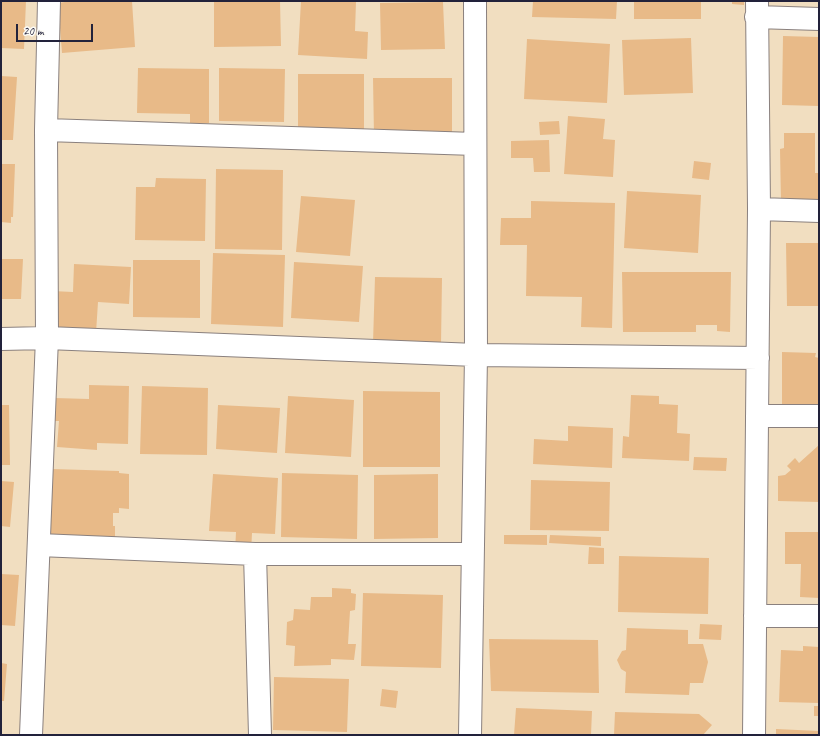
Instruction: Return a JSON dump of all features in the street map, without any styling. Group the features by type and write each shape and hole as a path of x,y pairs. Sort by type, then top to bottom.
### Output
{"street":[{"path":"31,735 47,338 46,130 49,1"},
{"path":"470,735 476,354 475,1"},
{"path":"754,735 759,209 757,9 819,19"},
{"path":"46,130 475,144"},
{"path":"759,209 819,211"},
{"path":"1,339 47,338 476,354 758,358"},
{"path":"757,416 819,416"},
{"path":"39,545 255,554 472,554"},
{"path":"255,554 260,735"},
{"path":"755,616 819,616"}],"building":[{"path":"1,1 26,1 24,49 1,48"},
{"path":"72,1 132,1 135,47 62,53 58,3"},
{"path":"214,1 280,1 281,46 214,47"},
{"path":"301,1 356,2 355,31 368,32 367,59 298,55"},
{"path":"533,1 617,1 616,19 532,17"},
{"path":"634,1 701,1 701,19 634,19"},
{"path":"732,1 744,1 744,5 732,4"},
{"path":"443,2 445,49 381,50 380,3"},
{"path":"783,36 819,37 819,106 782,105"},
{"path":"691,38 693,93 624,95 622,40"},
{"path":"527,39 610,44 607,103 524,99"},
{"path":"138,68 209,69 209,123 190,123 190,114 137,113"},
{"path":"219,68 285,69 284,122 219,121"},
{"path":"298,74 364,74 364,132 298,132"},
{"path":"1,76 17,77 13,140 1,140"},
{"path":"373,78 452,78 452,136 374,136"},
{"path":"568,116 605,119 603,139 615,140 613,177 564,174"},
{"path":"559,121 560,134 540,135 539,122"},
{"path":"784,133 815,133 815,173 819,173 819,203 781,203 780,149 784,148"},
{"path":"549,140 550,172 534,172 533,158 511,158 511,141"},
{"path":"694,161 711,163 709,180 692,178"},
{"path":"1,164 15,164 13,217 11,217 11,223 1,222"},
{"path":"216,169 283,170 282,250 215,249"},
{"path":"156,178 206,179 205,241 135,240 136,187 155,187"},
{"path":"627,191 701,195 698,253 624,248"},
{"path":"301,196 355,200 350,256 296,252"},
{"path":"531,201 615,203 612,328 581,327 582,297 526,296 527,245 500,245 501,218 531,218"},
{"path":"786,243 819,243 819,306 787,306"},
{"path":"213,253 285,255 283,327 211,324"},
{"path":"1,259 23,259 21,299 1,299"},
{"path":"133,260 200,260 200,318 133,317"},
{"path":"294,262 363,266 359,322 291,318"},
{"path":"74,264 131,267 129,304 98,302 96,333 50,331 52,291 73,292"},
{"path":"622,272 731,272 730,332 717,331 717,325 696,325 696,332 623,332"},
{"path":"375,277 442,278 441,344 373,343"},
{"path":"782,352 816,353 815,357 819,358 819,404 782,404"},
{"path":"89,385 129,386 128,444 97,443 97,450 57,447 59,421 53,421 54,398 89,399"},
{"path":"142,386 208,388 207,455 140,454"},
{"path":"363,391 440,392 440,467 363,467"},
{"path":"631,395 659,396 659,404 678,405 677,433 690,434 689,461 622,458 623,436 629,437"},
{"path":"288,396 354,400 351,457 285,453"},
{"path":"1,405 9,405 10,465 1,465"},
{"path":"218,405 280,408 277,453 216,449"},
{"path":"568,426 613,428 612,468 533,464 534,439 568,441"},
{"path":"819,445 819,502 778,501 778,476 785,475 791,470 787,466 795,458 799,463"},
{"path":"694,457 727,458 726,471 693,470"},
{"path":"52,469 119,471 119,473 129,474 129,509 119,508 119,513 113,513 115,543 47,541"},
{"path":"282,473 358,475 357,539 281,537"},
{"path":"213,474 278,478 275,534 252,533 251,553 235,552 236,532 209,531"},
{"path":"438,474 438,538 374,539 374,475"},
{"path":"531,480 610,482 609,531 530,530"},
{"path":"1,481 14,482 10,527 1,526"},
{"path":"785,532 819,532 819,598 800,597 801,564 785,564"},
{"path":"504,535 547,535 547,545 504,544"},
{"path":"550,535 601,537 601,546 549,543"},
{"path":"589,547 604,548 604,564 588,564"},
{"path":"619,556 709,558 708,614 618,612"},
{"path":"1,574 19,575 15,626 1,625"},
{"path":"332,588 351,589 351,593 356,594 355,610 350,611 348,644 356,644 354,660 331,659 331,665 294,666 295,646 286,645 287,622 293,620 294,609 310,610 311,597 332,597"},
{"path":"363,593 443,595 441,668 361,666"},
{"path":"700,624 722,625 721,640 699,639"},
{"path":"627,628 688,630 688,644 703,644 708,662 703,683 690,683 689,695 625,693 626,672 621,669 617,660 622,651 626,650"},
{"path":"489,639 598,640 599,693 491,691"},
{"path":"803,646 819,647 819,703 779,702 781,650 803,651"},
{"path":"1,663 7,664 4,701 1,701"},
{"path":"274,677 349,679 347,732 273,730"},
{"path":"382,689 398,691 396,708 380,706"},
{"path":"814,706 819,706 819,716 814,716"},
{"path":"516,708 592,711 591,735 514,735"},
{"path":"615,712 699,714 712,725 703,735 614,735"},
{"path":"776,729 819,731 819,735 776,735"}]}
